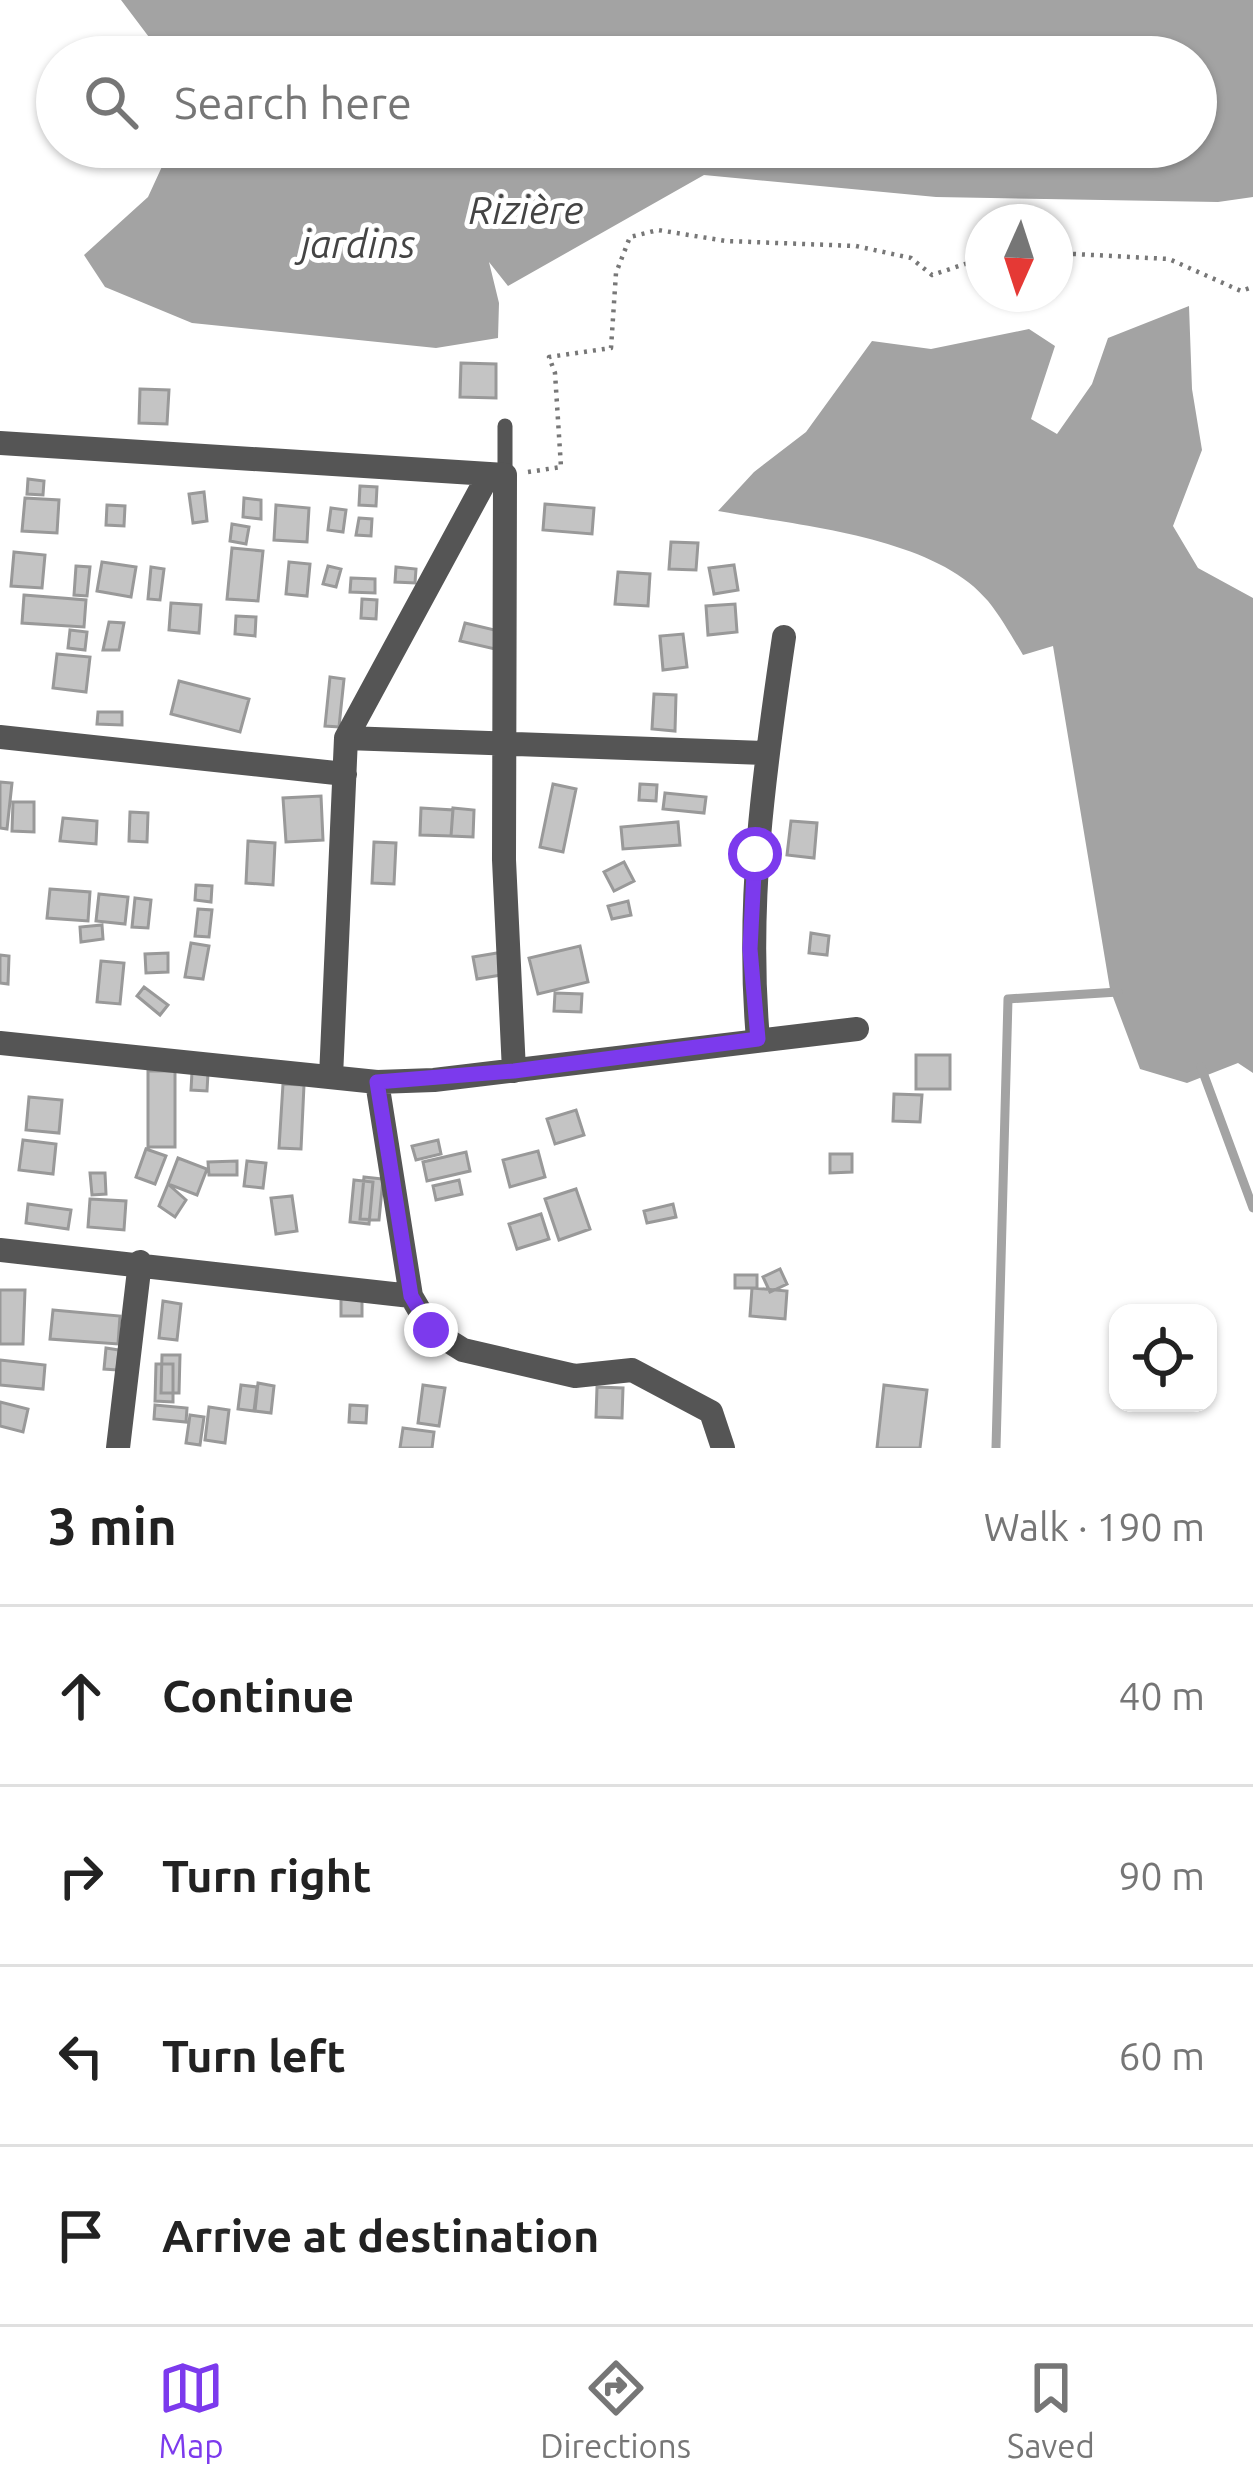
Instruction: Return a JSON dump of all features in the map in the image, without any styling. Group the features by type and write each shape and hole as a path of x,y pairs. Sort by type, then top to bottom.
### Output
{"street":[{"path":"0,442 497,475"},
{"path":"331,1077 346,738 497,475"},
{"path":"497,475 508,743 505,934 514,1071"},
{"path":"758,1039 750,949 767,753 784,637"},
{"path":"0,737 345,774"},
{"path":"346,738 767,753"},
{"path":"0,1043 377,1082 514,1071 857,1029"},
{"path":"377,1082 411,1296 431,1330 464,1350 574,1376 611,1370 656,1379 712,1412 723,1448"},
{"path":"0,1250 140,1262 411,1296"},
{"path":"118,1448 140,1262"}],"lane":[{"path":"497,475 506,427"}],"path":[{"path":"497,475 561,467 555,373 548,357 611,348 616,273 630,237 658,230 726,241 856,247 911,258 932,275 965,264"},
{"path":"1073,253 1169,259 1241,291 1253,287"}],"water":[{"path":"121,0 1253,0 1253,197 1218,202 936,197 704,175 508,286 489,262 499,303 498,338 436,348 192,323 105,287 84,255 148,197 161,168 1217,168 1217,36 148,36"},
{"path":"1189,306 1192,389 1202,450 1173,526 1198,568 1253,598 1253,1073 1238,1063 1187,1083 1140,1069 1110,989 1053,646 1023,655 988,601 934,561 862,537 718,511 754,472 806,432 872,341 931,349 1029,329 1055,346 1031,419 1057,434 1092,384 1108,338"}],"building":[{"path":"461,363 496,364 496,398 460,397"},
{"path":"140,389 169,390 167,424 139,423"},
{"path":"28,479 44,481 43,495 27,494"},
{"path":"360,486 377,487 376,506 359,505"},
{"path":"204,492 207,521 193,523 189,494"},
{"path":"25,498 59,500 57,533 22,531"},
{"path":"244,498 261,500 261,519 243,517"},
{"path":"545,504 594,508 592,534 543,530"},
{"path":"107,505 125,506 124,526 106,525"},
{"path":"276,505 309,508 307,542 274,540"},
{"path":"331,508 346,510 343,532 328,530"},
{"path":"359,518 372,519 371,536 356,535"},
{"path":"232,524 249,527 246,544 230,541"},
{"path":"671,542 698,543 696,570 669,569"},
{"path":"232,548 263,551 258,601 227,599"},
{"path":"14,552 45,555 42,588 11,586"},
{"path":"102,562 136,567 131,597 97,591"},
{"path":"289,562 310,564 307,596 286,594"},
{"path":"734,565 738,590 714,594 709,568"},
{"path":"76,566 90,567 87,596 74,595"},
{"path":"328,566 341,569 336,587 323,584"},
{"path":"151,567 164,569 160,600 148,599"},
{"path":"396,567 416,569 415,583 395,582"},
{"path":"618,572 650,574 648,606 615,604"},
{"path":"351,578 375,579 375,593 350,592"},
{"path":"24,595 86,600 84,627 22,623"},
{"path":"362,599 377,600 376,619 361,618"},
{"path":"171,603 201,605 199,633 169,630"},
{"path":"735,604 737,632 708,635 706,606"},
{"path":"236,616 256,617 255,636 235,634"},
{"path":"109,622 124,623 119,650 103,650"},
{"path":"465,623 499,631 495,649 460,641"},
{"path":"70,630 87,632 85,650 68,648"},
{"path":"683,634 687,667 663,670 660,636"},
{"path":"57,654 90,657 86,692 53,688"},
{"path":"330,677 344,679 339,727 325,726"},
{"path":"179,681 249,699 240,732 171,714"},
{"path":"654,694 676,695 675,731 652,729"},
{"path":"98,712 122,712 122,725 97,724"},
{"path":"0,782 12,783 7,829 0,828"},
{"path":"553,784 576,789 563,852 540,847"},
{"path":"640,784 657,785 656,801 639,800"},
{"path":"665,793 706,797 704,813 663,809"},
{"path":"321,796 323,840 286,842 283,798"},
{"path":"13,802 34,802 34,832 12,831"},
{"path":"421,808 453,810 451,836 420,835"},
{"path":"453,808 474,810 473,837 451,836"},
{"path":"130,812 148,813 147,842 129,841"},
{"path":"63,818 97,821 96,844 60,841"},
{"path":"791,821 817,823 814,858 787,855"},
{"path":"678,822 680,845 623,849 621,827"},
{"path":"248,841 275,843 273,885 246,883"},
{"path":"374,842 396,843 394,884 372,883"},
{"path":"624,862 634,881 614,891 604,872"},
{"path":"196,885 212,886 211,902 195,900"},
{"path":"50,889 90,892 88,921 47,918"},
{"path":"99,894 128,897 125,924 96,921"},
{"path":"135,898 151,900 148,928 132,927"},
{"path":"628,901 631,915 612,919 608,906"},
{"path":"198,909 212,910 209,937 195,936"},
{"path":"102,925 103,939 81,942 80,927"},
{"path":"811,933 829,936 827,955 809,953"},
{"path":"191,943 209,946 203,979 185,977"},
{"path":"580,946 588,982 538,994 529,958"},
{"path":"503,952 507,974 477,979 473,957"},
{"path":"168,953 168,972 146,973 145,954"},
{"path":"0,955 9,956 8,984 0,983"},
{"path":"101,961 124,963 120,1004 97,1002"},
{"path":"144,987 168,1005 160,1015 137,996"},
{"path":"555,993 582,994 581,1012 554,1011"},
{"path":"916,1055 950,1055 950,1089 916,1089"},
{"path":"148,1071 175,1071 175,1147 148,1147"},
{"path":"192,1072 208,1073 207,1091 191,1090"},
{"path":"283,1084 304,1085 301,1149 279,1148"},
{"path":"894,1094 922,1095 920,1122 893,1121"},
{"path":"29,1097 62,1100 59,1133 26,1130"},
{"path":"576,1110 584,1135 555,1144 547,1119"},
{"path":"23,1140 56,1144 53,1174 19,1170"},
{"path":"438,1140 441,1154 416,1160 412,1146"},
{"path":"146,1149 166,1156 155,1184 136,1177"},
{"path":"538,1151 545,1177 510,1187 503,1160"},
{"path":"466,1152 470,1171 427,1181 423,1162"},
{"path":"830,1154 852,1154 852,1172 830,1173"},
{"path":"178,1158 207,1169 197,1195 168,1184"},
{"path":"237,1161 237,1175 209,1175 208,1162"},
{"path":"247,1161 266,1163 263,1188 244,1186"},
{"path":"90,1173 105,1173 106,1194 92,1195"},
{"path":"364,1177 383,1179 379,1220 360,1219"},
{"path":"354,1180 373,1182 369,1224 350,1222"},
{"path":"459,1180 462,1194 436,1200 433,1186"},
{"path":"168,1184 186,1200 175,1217 159,1206"},
{"path":"576,1189 590,1229 559,1240 545,1199"},
{"path":"292,1196 297,1231 276,1234 271,1198"},
{"path":"90,1199 126,1201 124,1230 88,1227"},
{"path":"28,1204 71,1210 68,1229 26,1223"},
{"path":"673,1204 676,1217 647,1223 644,1211"},
{"path":"541,1214 549,1239 517,1249 509,1224"},
{"path":"780,1269 787,1284 770,1292 763,1277"},
{"path":"735,1275 757,1275 757,1288 735,1288"},
{"path":"752,1288 787,1291 785,1319 750,1316"},
{"path":"0,1290 25,1290 23,1344 0,1344"},
{"path":"341,1299 362,1299 362,1316 341,1316"},
{"path":"163,1301 181,1304 177,1340 159,1338"},
{"path":"53,1310 120,1316 118,1344 50,1339"},
{"path":"106,1348 119,1350 117,1370 104,1369"},
{"path":"162,1355 180,1355 179,1393 161,1393"},
{"path":"0,1360 45,1365 43,1389 0,1385"},
{"path":"156,1364 173,1364 173,1402 155,1401"},
{"path":"258,1383 274,1386 271,1413 255,1411"},
{"path":"241,1385 257,1387 254,1411 238,1409"},
{"path":"423,1385 445,1388 439,1426 418,1423"},
{"path":"884,1385 927,1390 920,1448 877,1448"},
{"path":"597,1387 623,1388 622,1418 596,1417"},
{"path":"0,1402 28,1409 23,1432 0,1426"},
{"path":"155,1405 187,1408 186,1422 154,1419"},
{"path":"350,1405 367,1406 366,1423 349,1422"},
{"path":"209,1407 229,1410 225,1443 205,1440"},
{"path":"190,1415 204,1417 200,1445 186,1443"},
{"path":"403,1428 434,1432 432,1448 400,1448"}],"waterway":[{"path":"996,1448 1008,999 1118,992"},
{"path":"1201,1067 1253,1208"}],"route":[{"path":"431,1330 411,1296 377,1082 514,1071 758,1039 750,949 755,854"}],"water label":[{"name":"Rizière","path":"526,209"},
{"name":"jardins","path":"358,243"}]}
